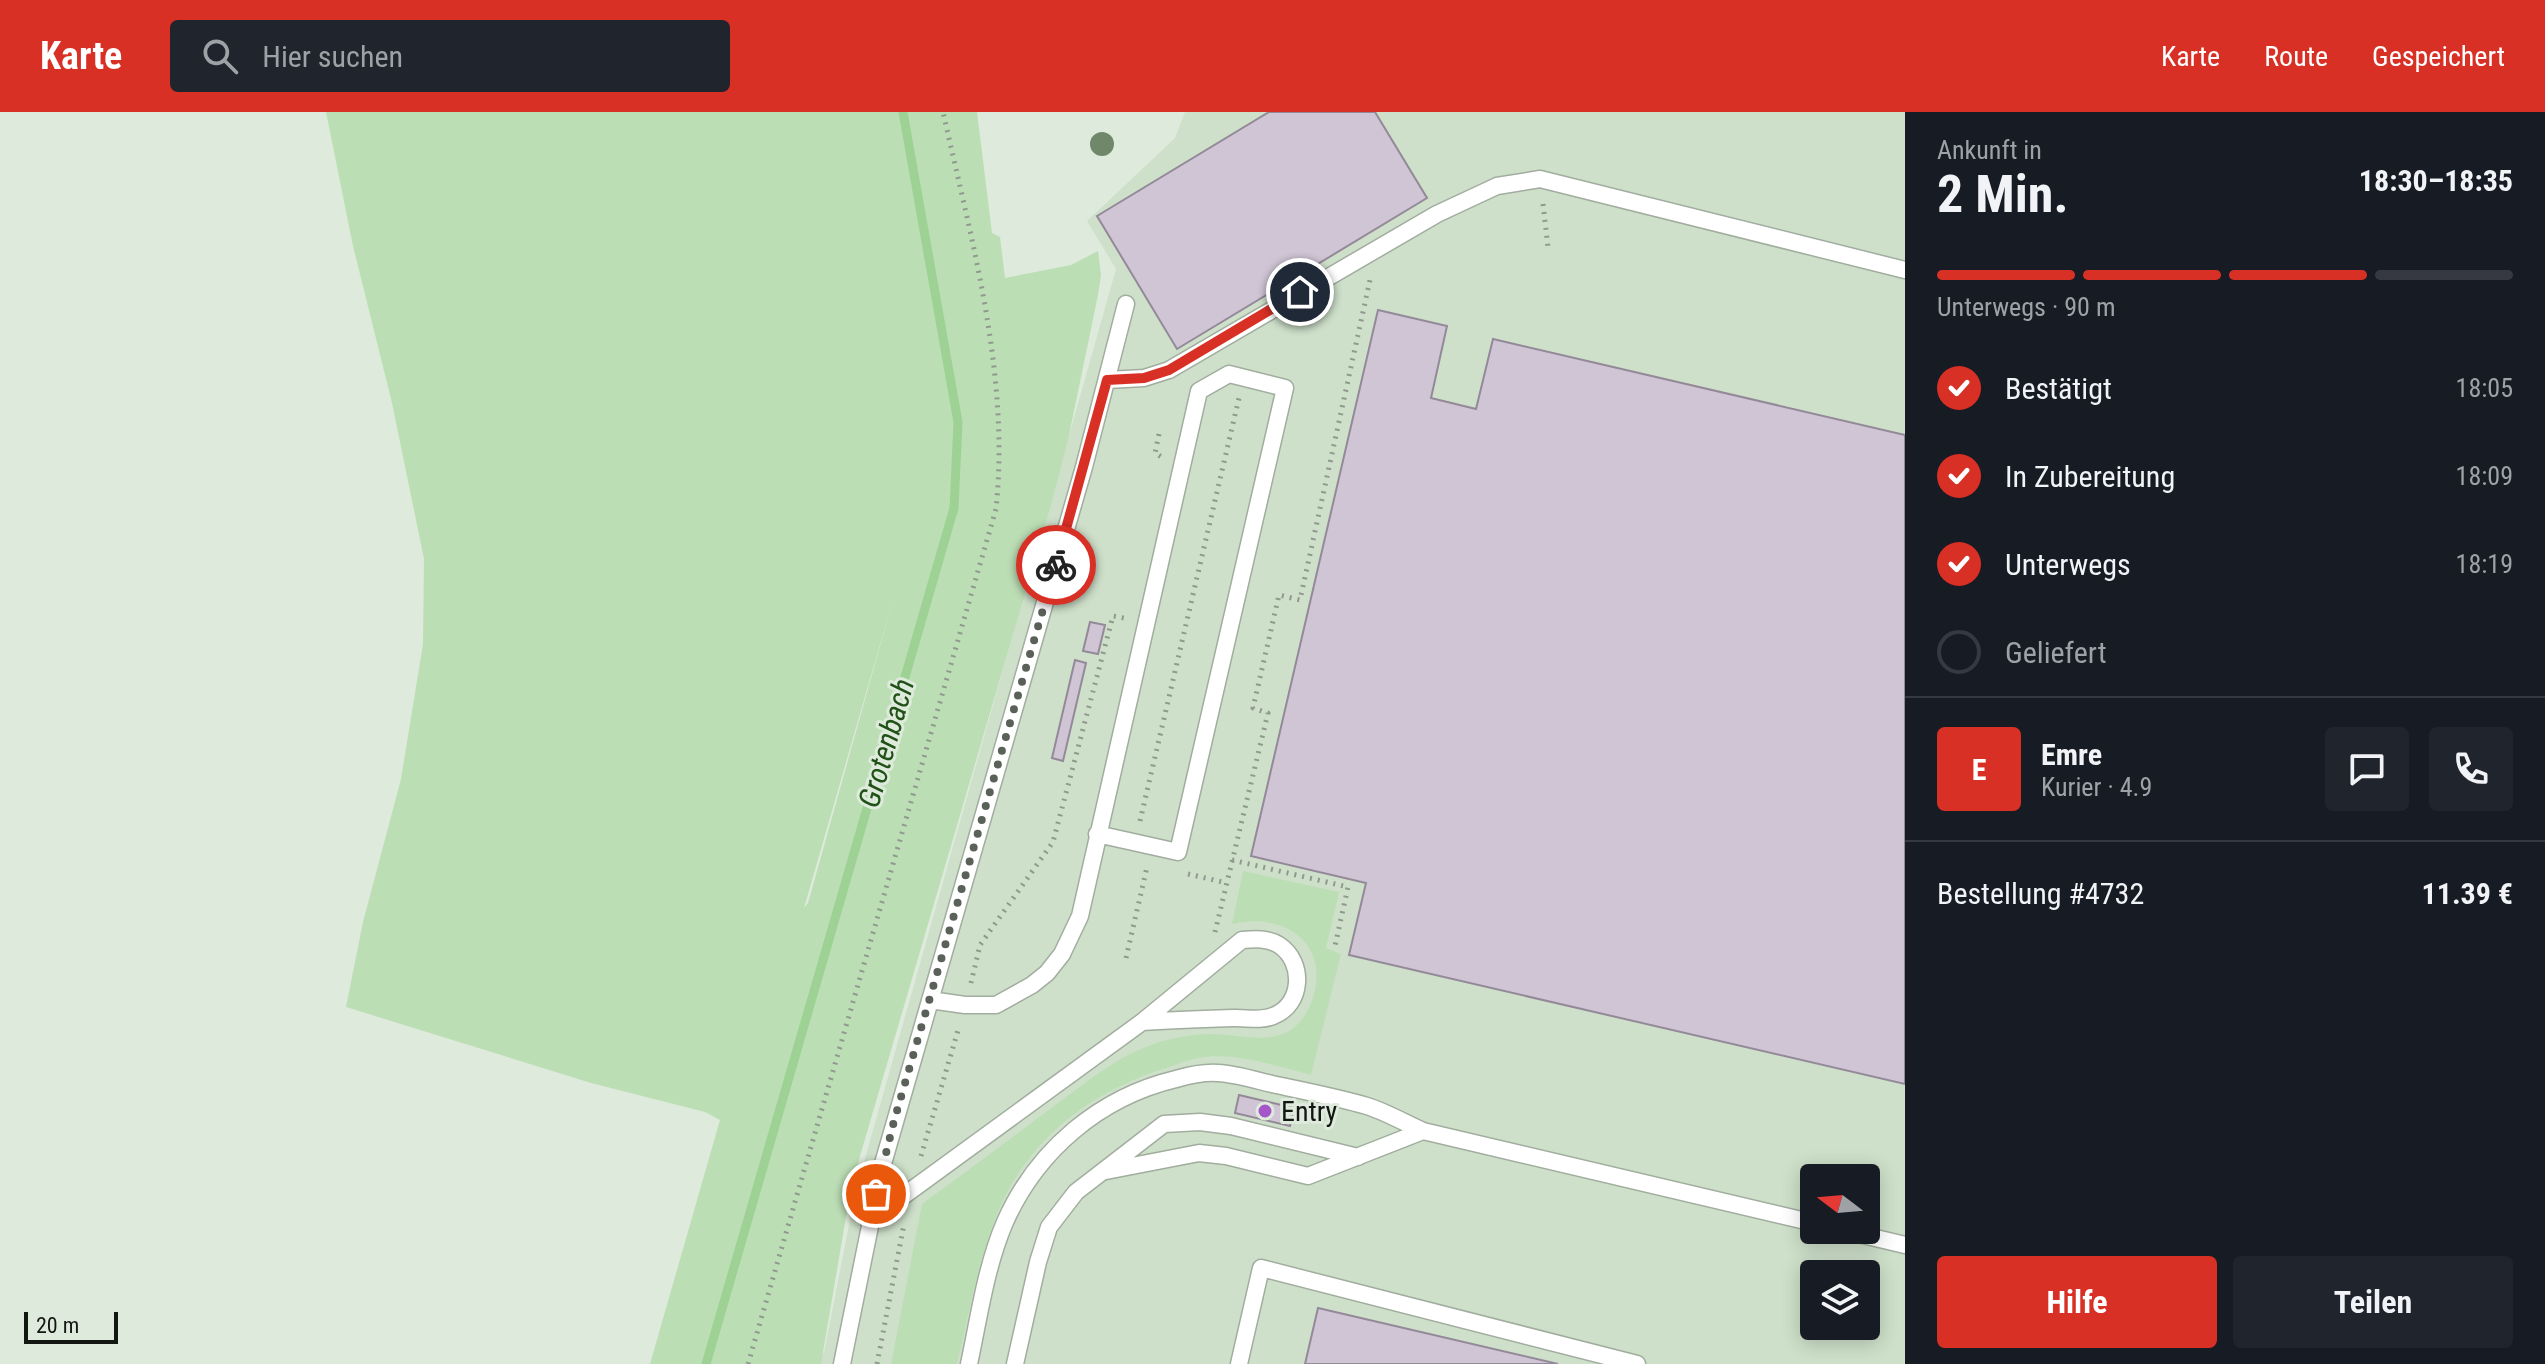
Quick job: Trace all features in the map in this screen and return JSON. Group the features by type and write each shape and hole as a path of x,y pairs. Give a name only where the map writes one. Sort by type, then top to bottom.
{"lane":[{"path":"1107,380 1144,378 1169,370 1437,214 1497,186 1540,179 1905,270"},
{"path":"842,1364 882,1167 1080,481 1126,304"},
{"path":"930,1000 996,1005 1032,985 1047,973 1062,954 1080,916 1097,834 1144,623 1199,391 1229,374 1285,388 1178,852 1097,834"},
{"path":"869,1221 1142,1022 1242,940 1261,939 1278,944 1291,956 1298,973 1296,990 1289,1005 1276,1016 1258,1020 1142,1022"},
{"path":"969,1364 991,1265 1005,1224 1024,1186 1050,1151 1081,1124 1118,1100 1160,1083 1199,1073 1220,1073 1370,1107 1423,1131 1800,1220"},
{"path":"1015,1364 1049,1227 1065,1205 1100,1172 1164,1124 1200,1122 1231,1126 1358,1157"},
{"path":"1100,1172 1199,1153 1226,1156 1308,1176 1423,1131"},
{"path":"1880,1239 1905,1245"},
{"path":"1239,1364 1261,1268 1637,1364"}],"path":[{"path":"748,1364 996,509 1001,462 992,346 943,112"},
{"path":"1540,179 1548,247"},
{"path":"1206,969 1268,713 1253,708 1279,595 1300,600 1370,279"},
{"path":"1126,958 1144,844 1244,378"},
{"path":"1157,446 1159,434"},
{"path":"965,1005 980,945 1053,842 1113,616 1144,623"},
{"path":"1232,860 1348,887 1335,946"}],"shaded area":[{"path":"1185,112 1905,112 1905,1364 781,1364 786,1343 824,1353 854,1199 1116,269 1087,221 1175,138"}],"green space":[{"path":"326,112 977,112 992,233 1000,237 1005,278 1071,265 1098,251 1101,275 1098,295 1068,440 860,1156 847,1211 821,1364 650,1364 720,1120 705,1112 591,1083 346,1007 363,922 401,779 423,644 424,559 392,403 353,246","holes":["894,596 808,903 804,908"]},
{"path":"1243,871 1339,892 1326,948 1341,954 1311,1075 1241,1058 1212,1056 1135,1079 1085,1107 1042,1144 1008,1190 984,1253 957,1364 891,1364 922,1204 1098,1074 1134,1052 1195,1035 1270,1037 1289,1031 1302,1019 1311,1003 1316,965 1300,937 1287,928 1252,921 1232,924"}],"building":[{"path":"1269,112 1375,112 1427,198 1177,349 1097,216"},
{"path":"1378,310 1447,326 1431,398 1476,409 1493,339 1905,435 1905,1084 1349,955 1366,883 1251,856"},
{"path":"1090,622 1105,625 1098,654 1083,651"},
{"path":"1075,660 1086,663 1063,761 1052,758"},
{"name":"Entry","path":"1239,1095 1294,1108 1290,1126 1235,1113"},
{"path":"1318,1308 1558,1364 1305,1364"}],"waterway":[{"name":"Grotenbach","path":"706,1364 954,508 958,422 903,112"}],"way so far":[{"path":"876,1194 894,1121 1056,565"}],"place":[{"name":"Entry","path":"1265,1111"}],"route":[{"path":"1056,565 1107,380 1144,378 1169,370 1300,292"}]}
